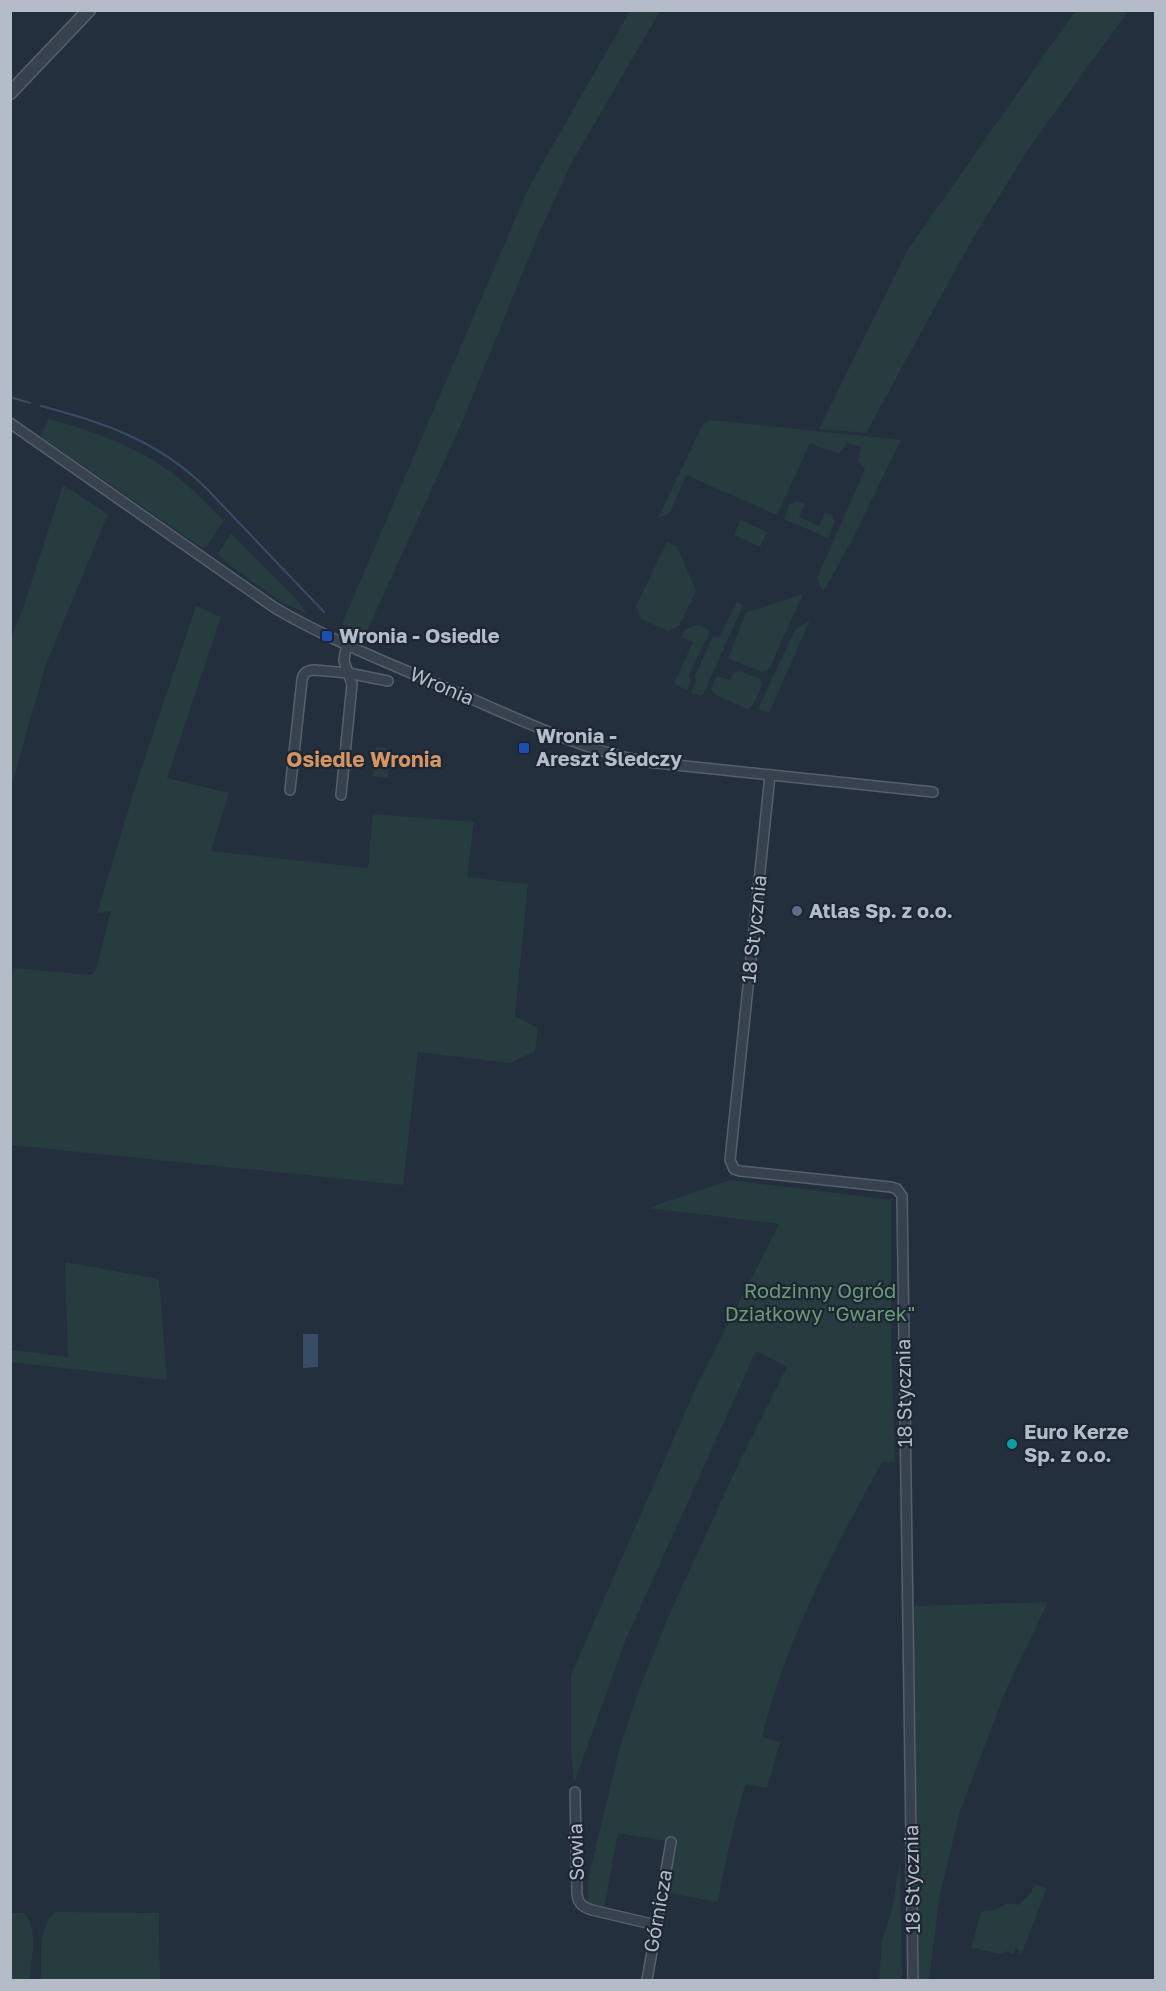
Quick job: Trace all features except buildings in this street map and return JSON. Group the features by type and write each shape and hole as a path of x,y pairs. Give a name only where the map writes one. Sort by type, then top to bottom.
{"street":[{"path":"10,93 88,10"},
{"name":"Wronia","path":"10,423 275,608 348,645 554,733 619,756 647,762 933,792"},
{"path":"341,795 352,684 344,656 348,645"},
{"path":"290,790 303,675 310,670 348,673 388,681"},
{"name":"18 Stycznia","path":"770,775 730,1160 734,1169 740,1171 891,1187 897,1189 902,1197 913,1980"},
{"name":"Sowia","path":"575,1792 577,1893 580,1903 585,1908 656,1925"},
{"name":"Górnicza","path":"647,1980 670,1842"}],"green space":[{"path":"1076,10 1128,11 1027,151 969,245 866,433 819,429 907,251"},
{"path":"630,11 660,11 572,162 538,235 460,427 366,633 342,624 529,187"},
{"path":"49,419 98,434 129,447 179,478 223,521 208,545 201,547 40,436"},
{"path":"711,420 901,440 851,542 823,592 817,578 865,469 858,461 861,447 847,443 839,454 810,443 777,515 686,475 670,513 658,518 703,424"},
{"path":"63,485 108,514 46,664 11,787 11,639"},
{"path":"797,501 805,504 799,517 819,526 825,513 832,515 835,521 828,538 784,519 790,504"},
{"path":"741,520 767,532 760,547 734,535"},
{"path":"231,533 299,602 306,613 282,603 223,560 218,554"},
{"path":"667,542 677,547 696,591 679,626 668,631 641,619 636,606"},
{"path":"803,594 769,669 762,672 728,658 746,613"},
{"path":"737,602 743,605 702,697 691,692 696,682 695,676 713,636 719,638"},
{"path":"196,606 221,617 167,778 229,793 211,851 368,868 373,814 474,822 467,877 528,884 515,1016 538,1028 535,1051 510,1063 418,1052 403,1185 11,1145 10,987 14,968 91,975 96,969 111,911 97,913 135,788"},
{"path":"810,620 769,713 758,709 795,630"},
{"path":"699,625 709,630 709,634 689,674 691,681 687,690 674,684 693,642 682,637 690,627"},
{"path":"740,671 760,679 762,685 753,705 747,709 714,694 711,689 717,676 730,680 734,673"},
{"path":"376,747 391,749 388,778 373,776"},
{"name":"Rodzinny Ogród Działkowy \"Gwarek\"","path":"730,1180 891,1200 891,1340 895,1462 882,1462 829,1562 798,1630 784,1665 762,1737 780,1742 767,1788 746,1784 729,1845 718,1902 664,1892 673,1842 618,1833 604,1908 588,1903 588,1880 621,1743 638,1692 670,1613 736,1469 787,1367 756,1351 626,1639 574,1783 571,1751 571,1675 697,1385 779,1224 648,1208"},
{"path":"65,1262 159,1279 167,1380 11,1362 11,1350 68,1357"},
{"path":"1048,1602 1005,1692 960,1811 939,1899 929,1980 919,1980 913,1606"},
{"path":"900,1860 902,1980 879,1980 882,1941 892,1910"},
{"path":"1034,1885 1047,1887 1021,1955 1016,1947 1013,1954 1006,1951 1002,1954 971,1948 981,1913 985,1910 995,1910 1006,1904 1019,1905 1031,1893"},
{"path":"55,1912 159,1913 160,1980 41,1980 43,1935 45,1926"},
{"path":"11,1913 24,1913 31,1927 33,1945 30,1980 11,1980"}],"water":[{"path":"303,1334 318,1334 318,1367 303,1368"}],"waterway":[{"path":"10,397 30,403"},
{"path":"41,406 129,435 168,457 205,487 324,612"}],"place":[{"name":"Wronia - Osiedle","path":"327,636"},
{"name":"Wronia - Areszt Śledczy","path":"524,748"},
{"name":"Atlas Sp. z o.o.","path":"797,911"},
{"name":"Euro Kerze Sp. z o.o.","path":"1012,1444"}],"district":[{"name":"Osiedle Wronia","path":"364,760"}]}
